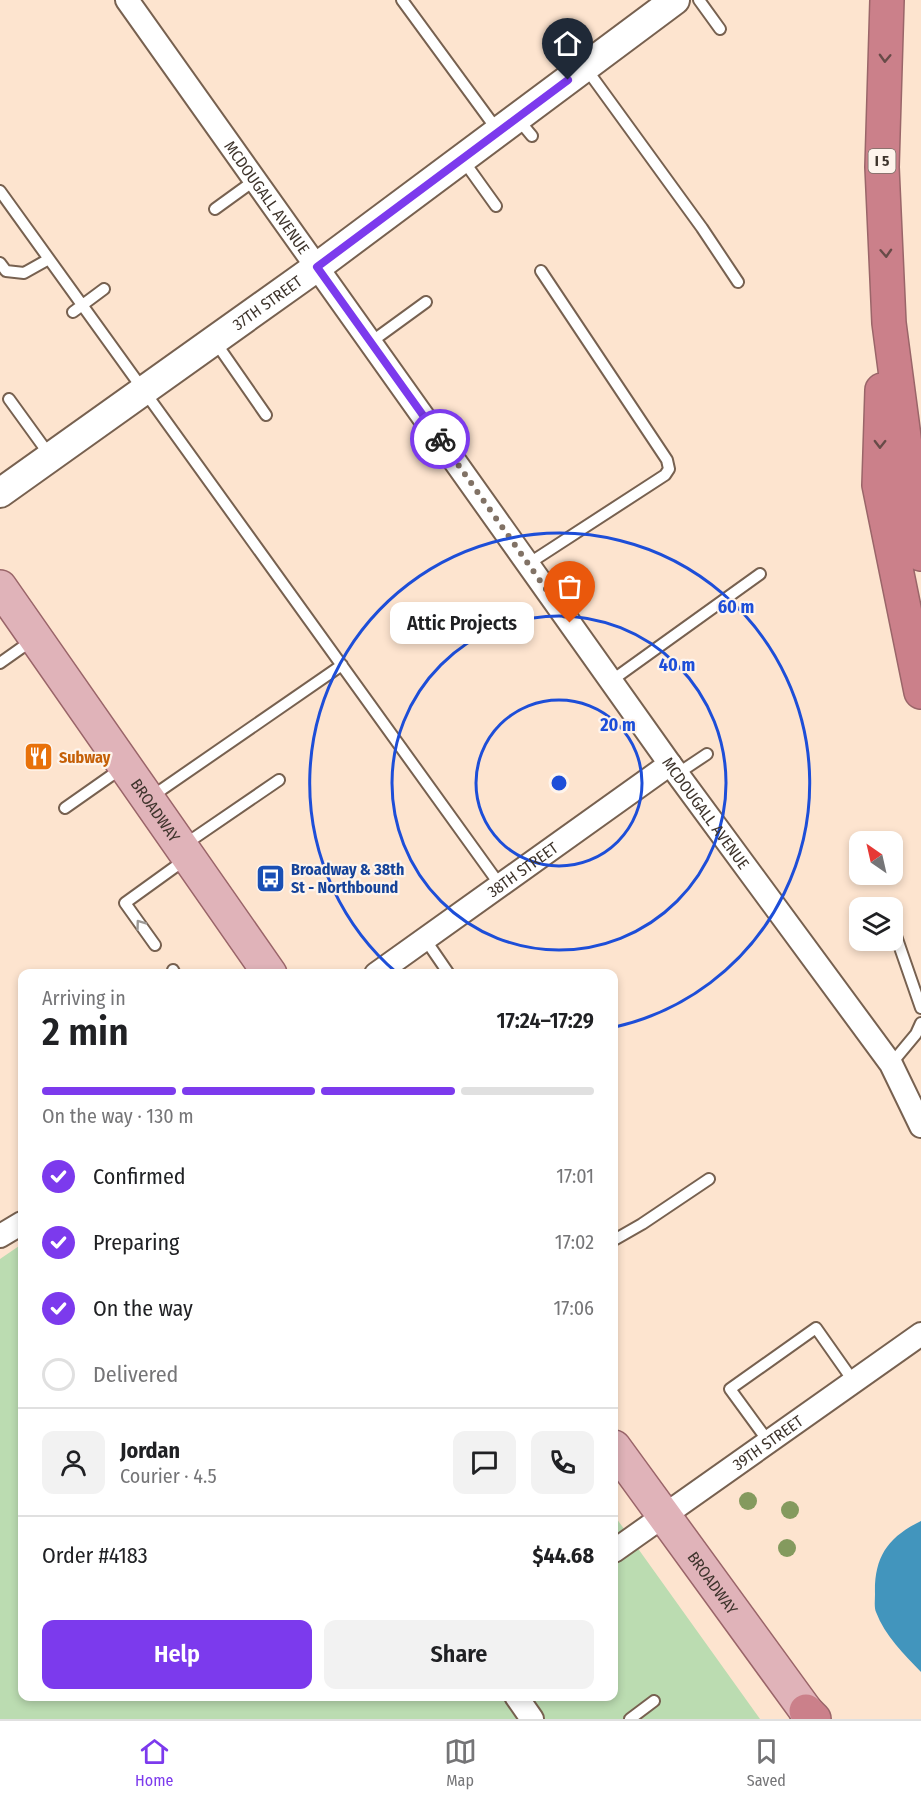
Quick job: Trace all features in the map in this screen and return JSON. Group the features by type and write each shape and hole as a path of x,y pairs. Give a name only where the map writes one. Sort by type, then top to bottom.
{"highway":[{"name":"I 5","path":"887,0 882,167 889,323 921,554"},
{"path":"889,323 881,402 879,485 921,692"}],"main road":[{"name":"BROADWAY","path":"0,587 267,969"},
{"name":"BROADWAY","path":"618,1453 811,1716"}],"street":[{"name":"MCDOUGALL AVENUE","path":"127,0 673,769 891,1064"},
{"name":"37TH STREET","path":"0,493 317,267 462,159 516,128 585,67 663,6"},
{"name":"38TH STREET","path":"383,969 500,885 673,769"},
{"path":"891,1064 921,1126"},
{"path":"0,1236 18,1225"},
{"name":"39TH STREET","path":"618,1548 921,1334"},
{"path":"519,1701 532,1719"}],"lane":[{"path":"402,0 516,128"},
{"path":"699,0 720,29"},
{"path":"585,67 702,228 738,282"},
{"path":"462,159 496,206"},
{"path":"215,208 255,180"},
{"path":"0,191 49,259 77,308 143,391 500,885"},
{"path":"0,263 6,271 24,273 49,259"},
{"path":"528,564 665,475 669,469 667,460 541,271"},
{"path":"77,308 104,289"},
{"path":"371,342 426,302"},
{"path":"214,340 266,415"},
{"path":"9,399 51,457"},
{"path":"611,681 760,574"},
{"path":"0,663 36,638"},
{"path":"148,799 342,665"},
{"path":"673,769 707,754"},
{"path":"65,808 125,766"},
{"path":"155,945 125,903 185,852 279,780"},
{"path":"424,939 445,969"},
{"path":"901,951 921,1008"},
{"path":"891,1064 916,1034 921,1023"},
{"path":"618,1238 710,1179"},
{"path":"768,1441 730,1389 816,1328 854,1382"},
{"path":"630,1719 654,1701"}],"green space":[{"path":"18,1247 18,1701 618,1701 618,1521 760,1719 0,1719 0,1259"}],"water":[{"path":"921,1521 921,1672 884,1629 876,1612 875,1581 880,1559 885,1550 900,1534"}],"way so far":[{"path":"440,439 570,623"}],"place":[{"name":"Attic Projects","path":"570,623"},
{"name":"Subway","path":"38,757"},
{"name":"Broadway & 38th St - Northbound","path":"270,878"}],"route":[{"path":"440,439 317,267 568,80"}]}
